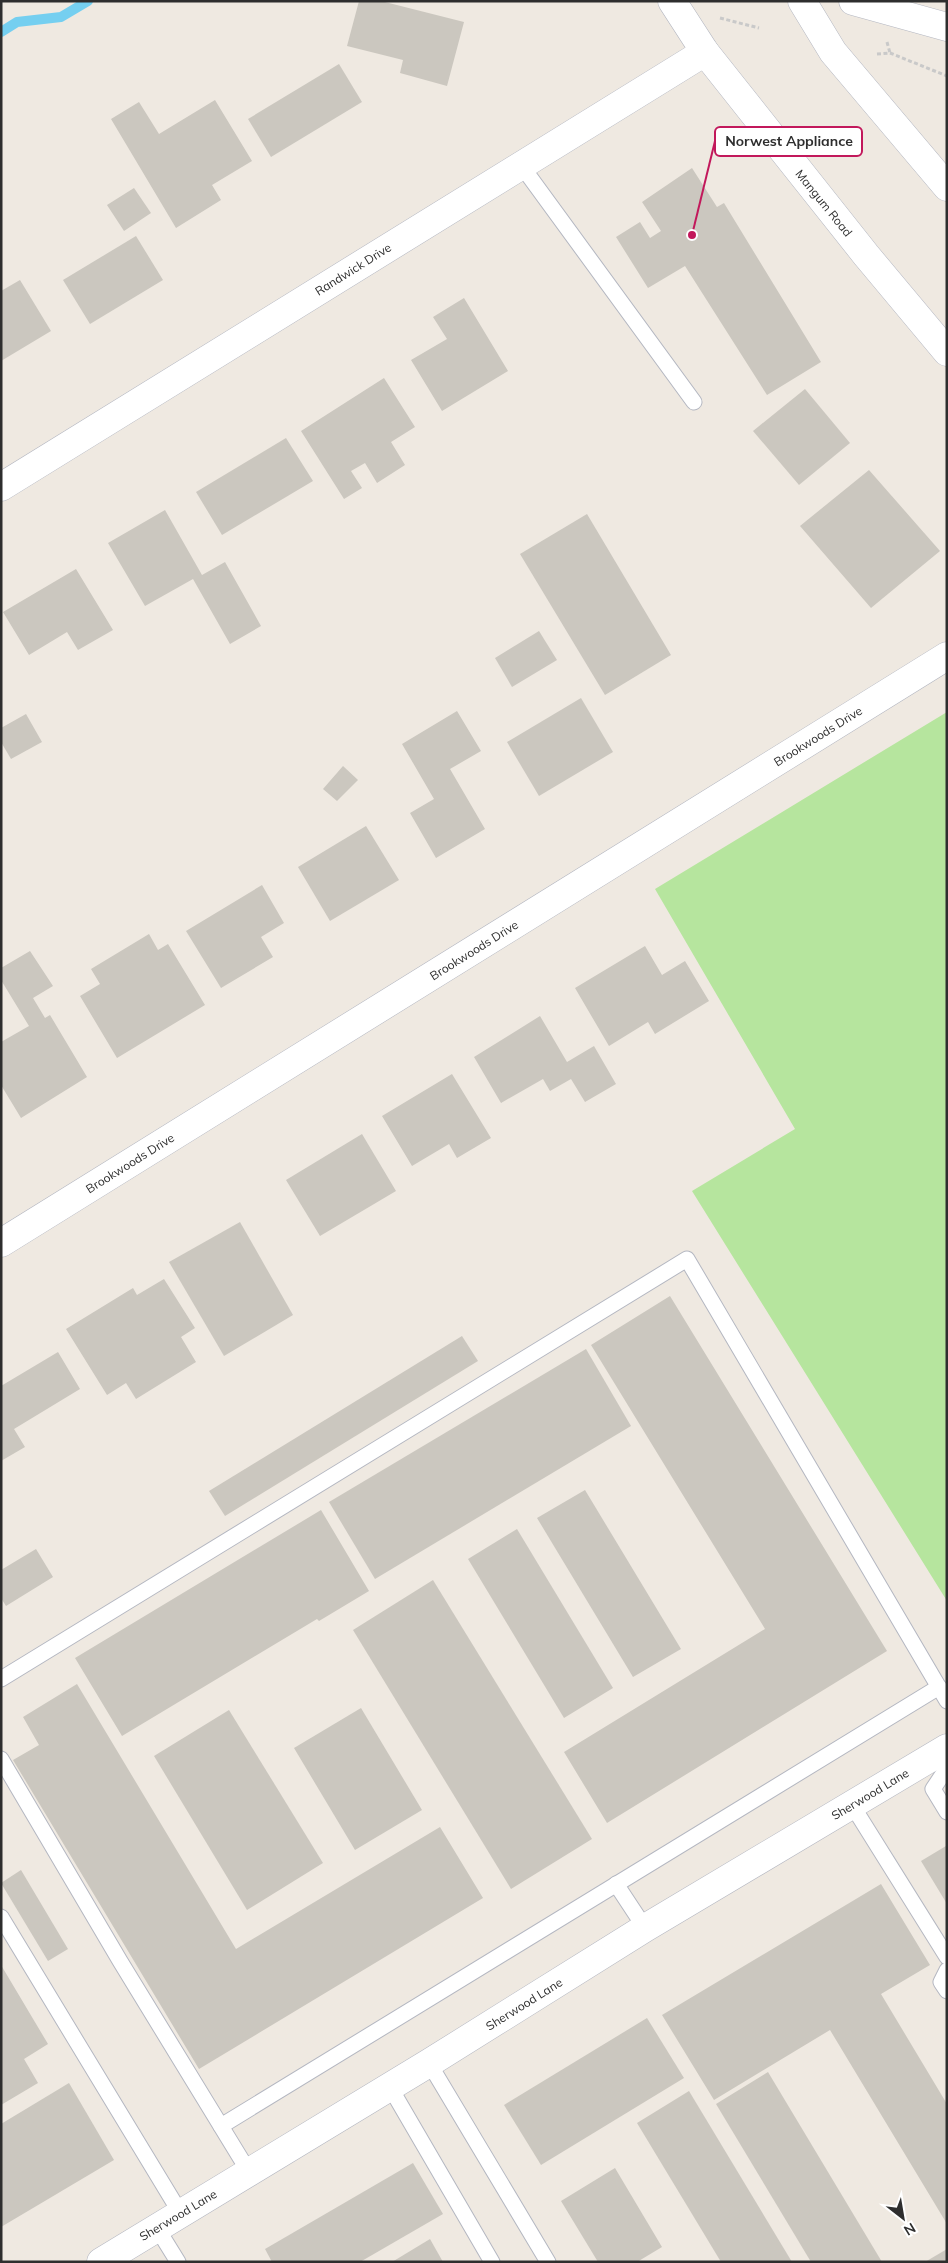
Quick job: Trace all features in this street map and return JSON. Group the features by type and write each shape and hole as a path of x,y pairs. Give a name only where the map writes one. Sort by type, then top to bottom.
{"street":[{"name":"Mangum Road","path":"672,1 705,52 866,255 947,352"},
{"path":"802,1 834,52 945,174"},
{"path":"853,1 939,24"},
{"path":"912,1 939,24"},
{"name":"Randwick Drive","path":"1,487 705,52"},
{"name":"Brookwoods Drive","path":"1,1243 947,656"},
{"name":"Sherwood Lane","path":"101,2262 390,2087 645,1928 947,1748"}],"lane":[{"path":"521,165 694,402"},
{"path":"1,1679 687,1259 947,1700"},
{"path":"221,2126 939,1687"},
{"path":"1,1758 120,1961 249,2172"},
{"path":"947,1768 933,1789 947,1812"},
{"path":"852,1805 947,1957"},
{"path":"616,1884 645,1928"},
{"path":"1,1917 181,2214"},
{"path":"947,1970 941,1982 947,1991"},
{"path":"429,2063 548,2262"},
{"path":"390,2087 492,2262"},
{"path":"157,2228 178,2262"}],"path":[{"path":"714,16 759,28"},
{"path":"887,42 890,53"},
{"path":"871,53 890,53 947,76"}],"green space":[{"path":"947,712 947,1601 692,1191 795,1129 655,889"}],"building":[{"path":"359,1 381,1 464,22 447,86 400,73 403,60 347,46"},
{"path":"339,64 362,102 271,157 248,119"},
{"path":"215,100 252,161 212,185 221,200 176,228 111,119 139,102 159,134"},
{"path":"692,168 717,207 724,203 821,362 767,395 685,266 648,288 616,237 640,222 650,238 661,231 642,202"},
{"path":"134,188 151,213 124,231 107,205"},
{"path":"136,236 163,280 90,324 63,280"},
{"path":"20,280 51,331 1,361 1,291"},
{"path":"464,298 508,371 442,411 411,360 447,339 433,317"},
{"path":"384,378 415,427 391,442 405,465 377,483 365,463 351,471 362,488 344,499 301,431"},
{"path":"805,389 850,443 799,485 753,431"},
{"path":"286,438 313,481 222,535 196,492"},
{"path":"869,470 940,551 871,608 800,526"},
{"path":"165,510 202,575 225,562 261,626 230,644 193,579 145,606 108,543"},
{"path":"587,514 671,655 605,695 520,554"},
{"path":"76,569 113,630 78,650 67,632 29,655 3,612"},
{"path":"539,631 557,660 512,687 495,658"},
{"path":"581,698 613,752 539,796 507,742"},
{"path":"457,711 481,751 450,769 485,829 436,858 410,813 434,799 402,744"},
{"path":"26,714 42,742 11,759 1,742 1,728"},
{"path":"343,766 358,780 337,801 323,789"},
{"path":"366,826 399,880 330,921 298,867"},
{"path":"262,885 284,923 261,937 273,957 221,988 186,931"},
{"path":"149,934 158,950 168,944 205,1005 117,1058 80,996 100,984 91,969"},
{"path":"645,946 662,975 685,961 709,1001 655,1034 648,1022 609,1046 575,988"},
{"path":"30,951 53,986 33,998 45,1018 50,1015 87,1077 21,1118 1,1085 1,1042 29,1026 1,980 1,968"},
{"path":"540,1016 567,1062 594,1046 616,1084 585,1102 571,1079 550,1091 543,1079 501,1103 474,1057"},
{"path":"452,1074 491,1138 457,1158 449,1144 412,1166 382,1116"},
{"path":"362,1134 396,1191 320,1236 286,1180"},
{"path":"240,1222 293,1315 224,1356 169,1262"},
{"path":"164,1279 195,1328 181,1337 196,1362 136,1399 126,1383 107,1395 66,1329 133,1288 137,1295"},
{"path":"670,1296 887,1651 607,1823 564,1752 765,1629 591,1345"},
{"path":"462,1336 478,1361 225,1516 209,1491"},
{"path":"586,1349 631,1426 375,1579 329,1502"},
{"path":"58,1352 80,1389 14,1429 25,1447 1,1461 1,1386"},
{"path":"585,1490 681,1649 633,1677 537,1518"},
{"path":"321,1510 369,1591 319,1621 317,1619 122,1736 75,1658"},
{"path":"517,1529 613,1688 564,1718 468,1559"},
{"path":"36,1549 53,1577 6,1606 1,1598 1,1570"},
{"path":"433,1580 592,1839 511,1889 353,1630"},
{"path":"77,1684 236,1949 440,1827 483,1898 199,2069 13,1760 39,1745 23,1717"},
{"path":"361,1708 422,1810 355,1850 294,1748"},
{"path":"229,1710 323,1863 247,1910 154,1756"},
{"path":"946,1846 947,1848 947,1904 921,1861"},
{"path":"21,1870 68,1949 48,1961 1,1883"},
{"path":"881,1884 930,1965 881,1994 947,2104 947,2224 830,2030 714,2100 662,2015"},
{"path":"1,1965 48,2044 24,2059 38,2083 1,2105"},
{"path":"647,2018 684,2078 541,2165 504,2105"},
{"path":"768,2072 882,2262 811,2262 716,2104"},
{"path":"69,2083 114,2160 1,2227 1,2124"},
{"path":"689,2091 792,2262 721,2262 637,2123"},
{"path":"413,2163 443,2214 360,2262 272,2262 265,2249"},
{"path":"615,2168 662,2247 637,2262 598,2262 561,2201"},
{"path":"430,2239 443,2262 392,2262"},
{"path":"947,2249 947,2262 925,2262"}],"waterway":[{"path":"1,32 17,22 61,17 88,1"}],"place":[{"name":"Norwest Appliance","path":"692,235"}]}
